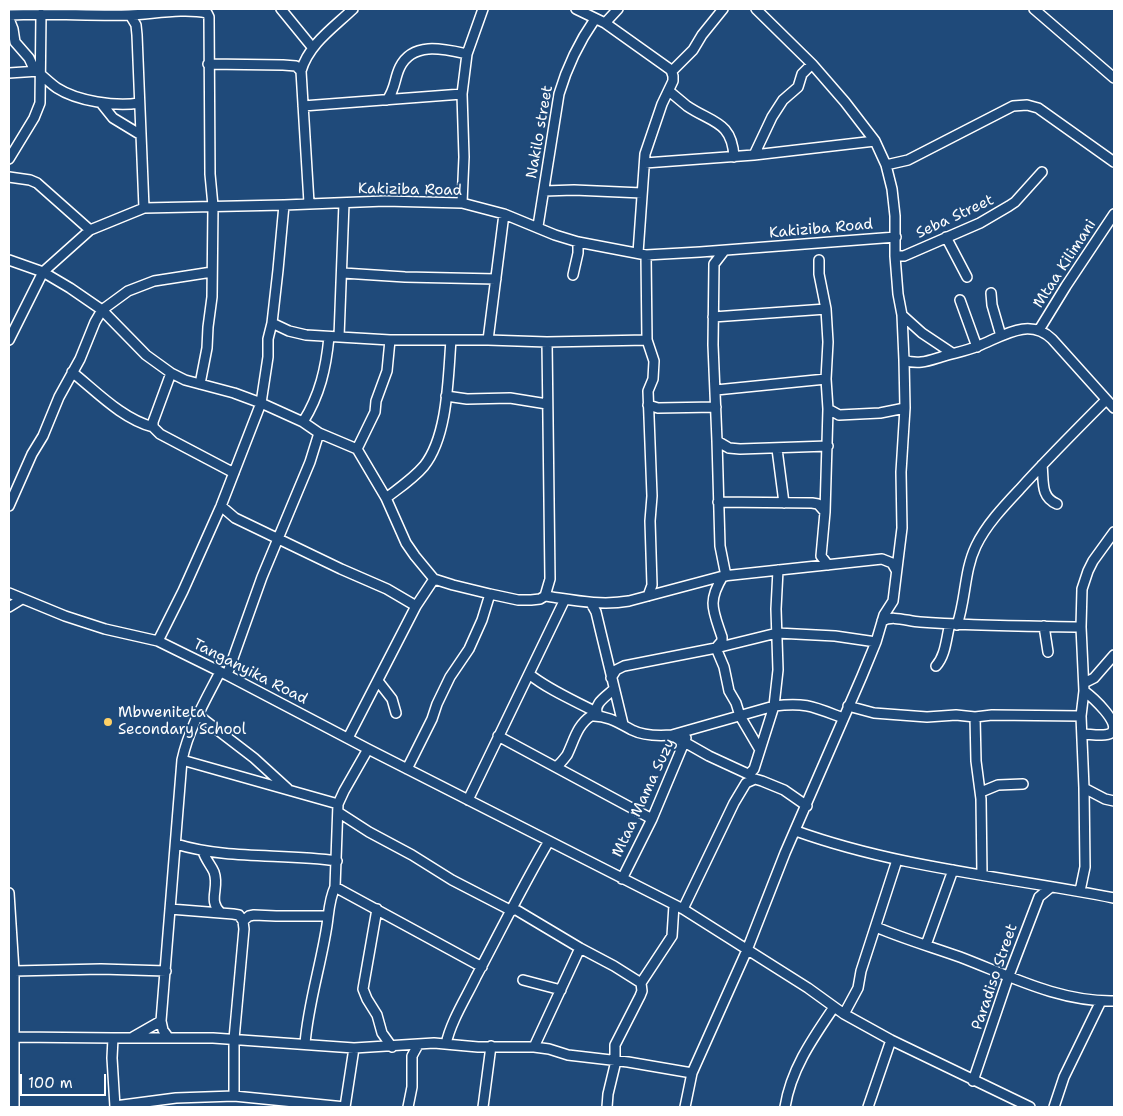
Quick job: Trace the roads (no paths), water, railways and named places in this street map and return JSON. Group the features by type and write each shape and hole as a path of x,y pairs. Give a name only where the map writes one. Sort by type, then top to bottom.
{"street":[{"path":"281,9 312,48"},
{"path":"309,203 301,71 305,58 312,48 353,9"},
{"path":"462,203 464,148 462,94 467,54 483,9"},
{"path":"576,9 604,22 672,71 673,81 662,104 645,154 642,193 642,254 648,340 654,361 653,379 648,391 652,496 650,521 652,584 648,596"},
{"path":"604,22 618,9"},
{"path":"672,71 693,50 722,9"},
{"path":"685,1107 692,1073 747,950 785,853 807,806 876,642 884,615 894,595 902,528 901,472 905,408 904,360 902,315 895,256 895,216 892,189 886,165 875,141 812,64 756,9"},
{"path":"1034,9 1114,78"},
{"path":"9,15 113,12 130,15 209,11 208,64 212,206 212,297 207,348 200,384"},
{"path":"9,160 38,110 40,96 38,72 41,14"},
{"path":"130,15 136,25 137,35 144,208"},
{"path":"9,19 15,42 38,72 50,83 65,92 100,103 119,105 139,103"},
{"name":"Nakilo street","path":"538,226 559,94 572,58 595,19"},
{"path":"387,100 394,91 400,68 406,59 415,52 428,48 467,54"},
{"path":"208,64 283,65 296,66 301,71"},
{"path":"754,155 772,117 783,100 798,87 802,74 812,64"},
{"path":"9,72 38,72"},
{"path":"669,91 687,106 720,124 732,140 734,157"},
{"path":"303,106 462,94"},
{"path":"100,103 113,118 141,134"},
{"path":"886,165 908,160 1013,106 1027,105 1038,108 1114,162"},
{"path":"645,163 734,157 875,141"},
{"name":"Seba Street","path":"895,256 904,256 980,223 1015,202 1042,172"},
{"path":"9,177 37,183 90,230"},
{"path":"544,191 574,190 642,193"},
{"name":"Kakiziba Road","path":"9,340 42,272 90,230 144,208 385,201 462,203 504,214 538,226 555,235 578,242 642,254 724,251 896,237"},
{"path":"339,337 343,273 344,203"},
{"path":"158,641 221,506 261,403 268,357 268,339 272,323 284,205"},
{"path":"488,340 504,214"},
{"name":"Mtaa Kilimani","path":"1039,330 1114,214"},
{"path":"946,237 967,277"},
{"path":"573,275 578,253 578,242"},
{"path":"716,648 722,641 722,637 713,610 714,594 725,576 720,546 718,502 718,441 713,345 714,264 724,251"},
{"path":"700,252 714,264"},
{"path":"9,260 42,272 102,310 146,355 171,373 261,403 303,422 319,433 356,449 386,498 406,543 434,579 518,600 540,599 545,596 591,603 614,604 725,576 882,560 892,563 896,570"},
{"path":"816,567 821,556 828,446 826,379 828,342 826,309 818,260"},
{"path":"9,506 32,454 43,436 59,397 80,359 102,310 128,291 154,281 212,272"},
{"path":"343,273 406,277 496,279"},
{"path":"991,293 992,305 1001,336"},
{"path":"960,300 978,347"},
{"path":"713,317 826,309"},
{"path":"902,315 922,333 952,353"},
{"path":"272,323 289,331 306,335 390,340 547,342 648,340"},
{"path":"904,360 919,364 978,347 1017,330 1039,330 1045,332 1052,339 1114,408"},
{"path":"303,422 321,386 326,365 329,337"},
{"path":"356,449 374,412 387,371 390,340"},
{"path":"386,498 411,479 424,465 433,451 442,426 451,340"},
{"path":"545,596 550,579 547,342"},
{"path":"72,372 121,411 234,473"},
{"path":"153,427 153,422 171,373"},
{"path":"716,390 826,379"},
{"path":"446,396 467,400 510,398 547,404"},
{"path":"936,666 943,658 944,643 960,614 965,582 975,548 981,536 1002,509 1042,465 1106,400"},
{"path":"648,406 658,408 716,407"},
{"path":"828,409 839,415 880,413 905,408"},
{"path":"168,1037 163,1030 161,1021 182,760 191,729 224,673 316,447 319,433"},
{"path":"718,441 729,448 778,449 828,446"},
{"path":"778,449 784,503"},
{"path":"1042,465 1045,495 1049,500 1057,504"},
{"path":"718,502 818,504 825,512"},
{"path":"221,506 235,518 386,589 416,606"},
{"path":"1080,891 1084,867 1083,734 1081,716 1084,687 1081,627 1082,589 1093,562 1114,532"},
{"path":"821,556 828,565"},
{"path":"672,735 684,743 748,774 754,769 774,706 778,670 776,633 778,570"},
{"path":"652,576 661,589 666,591"},
{"path":"348,738 416,606 434,579"},
{"name":"Tanganyika Road","path":"9,593 22,600 105,629 158,641 224,673 368,749 683,909 808,988 844,1014 891,1040 1030,1107"},
{"path":"407,769 450,677 469,649 482,620 490,594"},
{"path":"468,800 565,599"},
{"path":"9,607 22,600"},
{"path":"591,603 596,612 623,724"},
{"path":"888,608 894,618"},
{"path":"882,622 894,618 953,624 1081,627"},
{"path":"1044,626 1048,652"},
{"path":"612,678 616,670 624,666 716,648 776,633 835,636 876,642"},
{"path":"716,648 724,667 729,691 736,703 740,716 760,750"},
{"path":"1084,687 1114,655"},
{"path":"607,658 615,664 624,666"},
{"path":"529,674 547,688 569,697 597,714 642,734 672,735 774,706 799,704 808,705 843,718"},
{"path":"378,681 392,699 396,713"},
{"path":"1083,734 1109,734 1114,728 1108,713 1084,687"},
{"path":"597,714 596,708 604,697 614,689"},
{"path":"848,706 874,713 927,717 956,715 974,717 992,714 1081,716"},
{"path":"556,767 567,755 571,743 586,719 597,714"},
{"path":"198,715 254,758 290,791"},
{"path":"974,717 976,761 981,792 982,874"},
{"name":"Mtaa Mama Suzy","path":"622,879 652,818 691,729"},
{"path":"498,736 652,818"},
{"path":"305,1044 306,1025 328,916 329,902 335,888 338,808 344,790 368,749"},
{"path":"182,760 290,791 338,808 369,832 412,855 452,880 512,910 641,983"},
{"path":"683,909 734,803 746,783 755,779 762,781 784,790 807,806"},
{"path":"981,792 998,785 1023,784"},
{"path":"1084,788 1114,801"},
{"path":"796,831 821,840 897,860 1114,898"},
{"path":"446,1044 448,1035 528,876 549,841"},
{"path":"176,844 203,851 311,857 337,861"},
{"path":"203,851 205,858 215,873 216,888 213,897 215,908 221,913"},
{"path":"844,1014 858,988 864,963 897,860"},
{"path":"926,945 953,870"},
{"path":"1033,884 1039,897"},
{"name":"Paradiso Street","path":"973,1081 1008,978 1039,897 1051,887"},
{"path":"335,888 482,967"},
{"path":"9,892 14,972 14,1107"},
{"path":"607,1107 615,1061 615,1045 640,996 642,991 641,983 672,936 674,905"},
{"path":"170,909 239,915 243,921 244,929 234,1039 234,1096"},
{"path":"377,909 363,989 366,999 377,1014 382,1033 392,1047"},
{"path":"243,921 249,916 254,915 328,916"},
{"path":"876,927 1008,978 1049,991 1101,1001 1114,1001"},
{"path":"534,1047 580,948"},
{"path":"14,972 101,968 166,971"},
{"path":"523,980 560,990"},
{"path":"1054,1107 1064,1077 1101,1001"},
{"path":"785,1107 792,1080 801,1059 810,1042 834,1008"},
{"path":"130,1038 161,1021"},
{"path":"15,1037 234,1039 354,1048 446,1044 478,1047 534,1047 568,1055 692,1073"},
{"path":"113,1038 112,1058 115,1106 176,1103 234,1096 345,1107 354,1048"},
{"path":"868,1107 891,1040"},
{"path":"408,1107 412,1087 412,1056 418,1045"},
{"path":"483,1107 491,1046"}],"place":[{"name":"Mbweniteta Secondary School","path":"108,722"}]}
